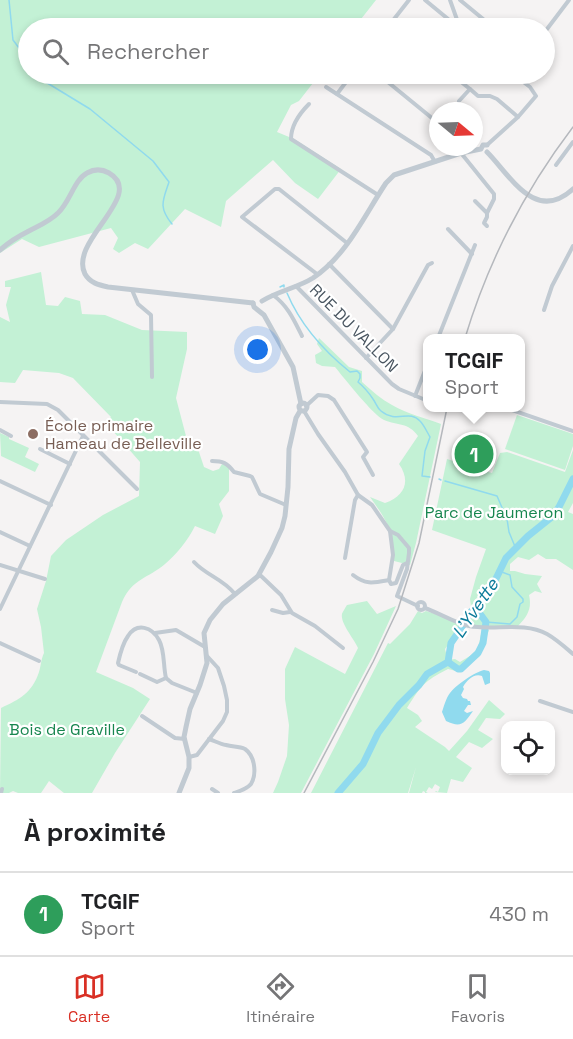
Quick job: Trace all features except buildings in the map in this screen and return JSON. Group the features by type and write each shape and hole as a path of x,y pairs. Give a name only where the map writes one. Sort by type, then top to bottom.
{"street":[{"path":"395,18 409,0"},
{"path":"425,0 448,18"},
{"path":"450,0 456,18"},
{"path":"460,0 480,18"},
{"path":"555,19 570,0"},
{"path":"337,94 344,84"},
{"path":"390,84 429,116"},
{"path":"464,84 478,96 490,96 497,99 518,117"},
{"path":"526,84 536,96 518,117 485,148 515,185 532,197 556,200 573,189"},
{"path":"326,87 431,155 435,162"},
{"path":"459,101 470,89"},
{"path":"309,104 301,113 291,133 291,139 378,195"},
{"path":"556,165 573,142"},
{"path":"0,250 14,239 49,221 60,212 68,202 80,178 93,171 103,170 116,179 119,192 116,203 88,244 83,257 83,269 90,280 98,285 254,305 260,308 273,295 296,286 329,264 347,243 389,178 452,156"},
{"path":"463,156 494,194 484,223 487,226"},
{"path":"317,274 242,217 275,189 279,189 347,243"},
{"path":"475,201 487,213"},
{"path":"448,229 472,254"},
{"path":"440,334 476,245"},
{"path":"544,310 552,286 573,246"},
{"path":"366,358 393,329 428,265 432,263"},
{"path":"329,264 393,329"},
{"name":"RUE DU VALLON","path":"296,286 392,384 423,399"},
{"path":"132,289 138,304 151,315 152,377"},
{"path":"273,295 288,309 302,336"},
{"path":"263,303 264,315"},
{"path":"254,305 264,315 293,367 303,408 318,434 358,495 372,505 390,531 393,555 389,580"},
{"path":"415,396 423,376"},
{"path":"179,793 189,768 185,732 190,709 206,669 204,633 223,604 259,574 272,552 282,528 286,505 289,449 296,418 303,408 318,395 334,399 367,452 363,455 364,459 373,475"},
{"path":"0,402 54,406 137,489"},
{"path":"518,412 573,431"},
{"path":"0,430 11,436"},
{"path":"0,609 83,436"},
{"path":"40,449 70,464"},
{"path":"212,461 223,461 234,472 252,477 260,494 286,505"},
{"path":"0,481 51,505"},
{"path":"345,558 355,500 358,495"},
{"path":"390,531 407,544 410,553 397,596 417,606 420,610 425,608 461,624 534,629 549,635 573,654"},
{"path":"0,532 30,546"},
{"path":"194,562 201,569 226,584 235,594"},
{"path":"389,580 391,584 396,583 403,565 408,563"},
{"path":"0,565 45,579"},
{"path":"259,574 281,595 290,612 315,626 343,648"},
{"path":"353,575 369,583 389,580"},
{"path":"272,610 290,612"},
{"path":"166,678 157,682 119,665 129,634 140,627 149,629 158,638 162,647 166,678 172,683 197,693"},
{"path":"154,634 176,630 206,648"},
{"path":"0,643 39,661"},
{"path":"189,757 197,754 223,721 227,712 227,700 218,668 207,656"},
{"path":"540,701 573,712"},
{"path":"142,716 175,738 185,739"},
{"path":"209,739 223,745 238,747 250,754 254,776 246,788 234,793"},
{"path":"212,789 218,793"}],"green space":[{"path":"0,0 376,0 362,18 18,18 18,84 312,84 299,101 291,105 277,132 294,139 341,169 318,199 295,183 273,160 226,201 221,227 185,209 148,249 135,243 119,253 113,249 118,238 111,228 39,247 22,239 0,253"},
{"name":"Bois de Graville","path":"41,272 46,305 58,306 65,297 80,301 82,314 105,315 142,330 187,332 187,349 176,398 186,436 198,449 204,467 213,471 219,469 222,464 229,466 229,491 219,504 223,516 215,534 195,526 186,542 174,556 136,583 122,602 96,672 133,688 150,699 92,793 64,793 49,781 41,793 13,791 0,793 1,708 14,702 29,690 39,672 44,653 37,609 51,556 66,540 103,515 139,496 140,462 106,423 111,417 73,378 59,373 23,370 15,383 0,382 0,317 10,322 6,305 11,287 5,287 5,281"},
{"path":"319,338 349,367 362,371 362,382 384,400 404,411 441,424 410,565 394,561 391,534 370,497 385,503 401,492 405,476 399,464 418,436 407,426 379,417 335,367 316,363 315,355 322,351 317,344"},
{"path":"517,415 573,434 573,446 565,470 505,449"},
{"path":"0,433 29,448 25,457 39,464 35,472 1,456"},
{"name":"Parc de Jaumeron","path":"573,450 573,503 568,512 573,514 573,570 556,559 546,559 538,554 529,560 518,557 510,564 510,571 542,576 537,584 542,593 535,591 529,595 529,608 524,619 518,626 487,627 463,624 445,649 448,660 455,659 460,662 471,655 478,646 482,629 489,630 480,656 460,672 448,669 433,677 420,689 407,708 418,715 422,721 415,727 449,751 467,731 489,700 505,714 500,719 486,718 478,730 493,739 482,748 469,742 456,757 472,768 463,782 451,779 447,793 435,792 438,792 440,787 435,784 432,789 429,787 426,792 428,793 423,791 422,793 409,793 416,767 408,793 311,793 388,643 390,644 410,624 418,611 422,613 426,611 463,623 471,607 470,599 486,549 432,530 447,459 492,473 500,453 507,452 565,472"},
{"path":"367,601 377,614 396,606 374,654 301,793 273,793 287,756 289,725 285,699 285,669 295,647 345,674 358,648 345,626 342,614 347,605"}],"water":[{"path":"484,670 490,673 490,683 485,685 482,676 476,675 463,687 461,695 470,701 471,705 468,705 464,711 467,713 473,711 462,724 446,721 442,712 450,693 466,679"}],"waterway":[{"path":"9,0 13,40 18,47"},
{"path":"49,84 90,109 153,161 169,182 163,208 172,224"},
{"path":"280,287 284,285 284,287"},
{"path":"287,293 306,326 322,346 350,372 357,371 360,374 358,382 380,410 392,416 412,416 421,423 430,437 425,451 422,476 430,477"},
{"name":"L'Yvette","path":"338,793 363,764 378,733 399,705 427,674 448,662 451,643 469,614 489,593 506,558 553,516 573,479"},
{"path":"445,481 497,496 516,549"},
{"path":"486,622 510,624 517,617 520,604 523,602 512,587 510,575 499,571"},
{"path":"448,662 461,669 478,653 483,643 486,622 475,607"}],"railway":[{"path":"466,334 485,282 510,228 539,176 573,127"},
{"path":"304,793 373,662 398,609 419,543 446,412"}],"place":[{"name":"École primaire Hameau de Belleville","path":"33,434"},
{"name":"TCGIF","path":"474,454"}]}
